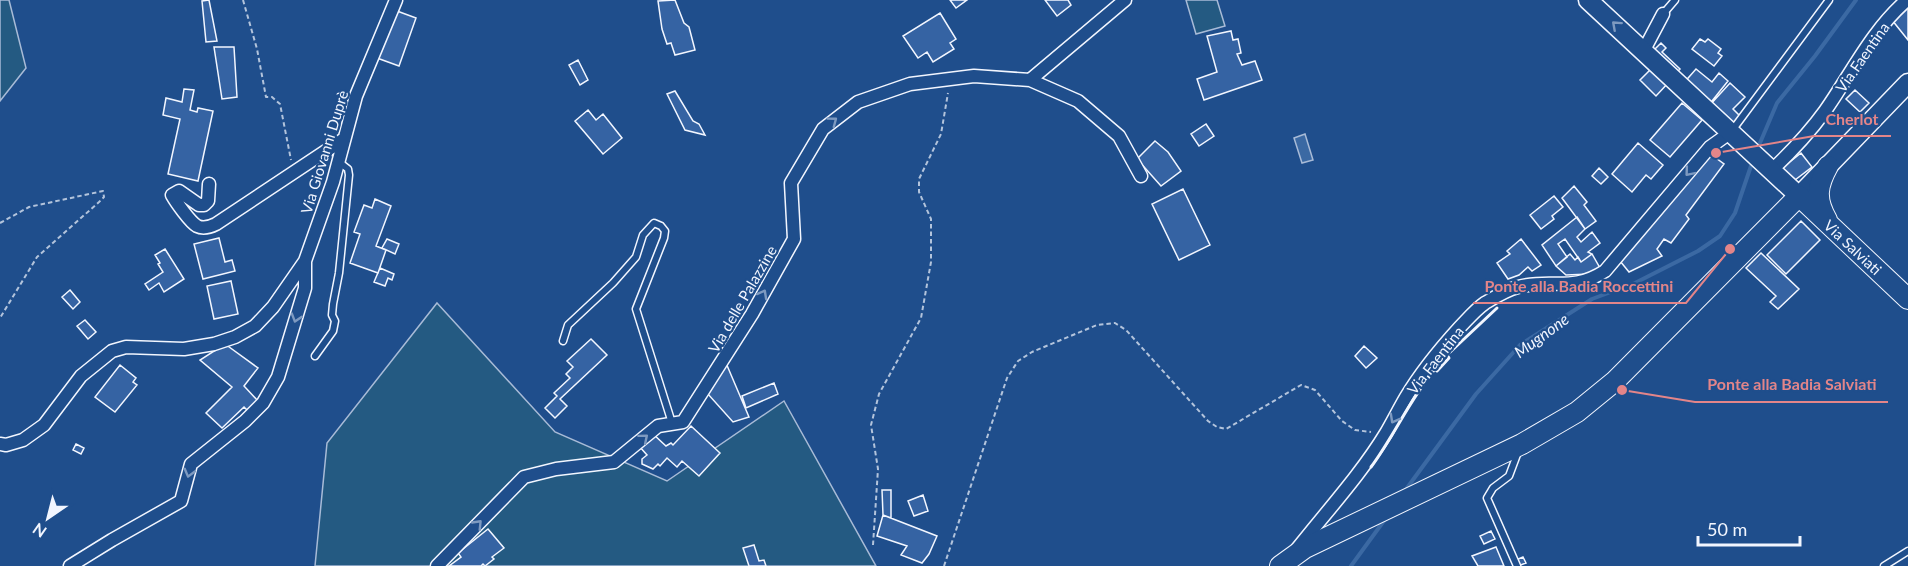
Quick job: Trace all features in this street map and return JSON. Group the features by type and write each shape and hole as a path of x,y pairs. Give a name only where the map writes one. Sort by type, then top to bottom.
{"main road":[{"path":"1828,166 1820,179 1818,196 1830,225"},
{"name":"Via Salviati","path":"1799,196 1908,299"},
{"name":"Via Faentina","path":"1285,562 1305,548 1522,444 1577,412 1615,381 1799,196"}],"street":[{"name":"Via Giovanni Duprè","path":"0,444 6,445 23,440 44,425 81,375 112,351 126,347 198,347 235,337 255,326 273,307 305,261 333,182 356,96 396,0"},
{"path":"1030,80 1125,0"},
{"path":"1588,0 1799,196 1908,83"},
{"name":"Via Faentina","path":"1770,168 1806,136 1825,112 1875,34 1907,0"},
{"path":"1644,50 1663,14"},
{"name":"Via delle Palazzine","path":"437,566 524,477 556,469 614,462 658,426 683,422 752,314 794,239 791,183 823,129 858,102 910,84 974,76 1030,80 1078,101 1119,136 1141,176"},
{"name":"Via Faentina","path":"1285,562 1386,434 1422,372 1440,348 1484,304 1506,291 1520,287 1576,284 1592,280 1605,271 1710,147 1732,134"},
{"path":"209,184 208,201 204,205 199,205 179,191 172,195 190,219 200,227 210,227 216,224 344,139"},
{"path":"70,566 181,501 191,464 245,421 263,403 278,377 305,288 305,261"}],"lane":[{"path":"1663,14 1675,0"},
{"path":"1732,134 1829,0"},
{"path":"315,356 333,331 335,321 332,315 333,304 339,273 349,175 348,169 338,162"},
{"path":"563,340 568,326 613,283 636,257 643,235 649,228 654,224 661,226 665,231 664,238 636,309 672,424"},
{"path":"1517,566 1487,498 1493,488 1509,476 1522,444"},
{"path":"1884,566 1908,551"}],"path":[{"path":"243,0 257,49 266,97 272,97 280,104 294,174"},
{"path":"873,545 878,469 871,425 879,394 921,318 931,262 931,219 920,192 919,179 940,134 951,79"},
{"path":"0,223 29,207 103,191 104,197 99,202 37,257 0,318"},
{"path":"944,566 1007,378 1018,361 1032,352 1098,325 1115,323 1126,330 1208,421 1217,427 1226,429 1301,384 1316,390 1342,421 1354,430 1386,434"}],"shaded area":[{"path":"0,0 9,0 26,68 0,101"},
{"path":"1186,0 1217,0 1225,26 1196,34"},
{"path":"1305,134 1313,160 1302,163 1294,138"},
{"path":"437,303 555,432 667,481 784,401 876,566 315,566 327,443"}],"building":[{"path":"209,0 217,41 206,42 202,1"},
{"path":"675,0 684,23 689,27 695,50 675,55 671,43 667,44 662,29 658,1"},
{"path":"950,0 967,0 956,8"},
{"path":"1045,0 1068,0 1071,5 1057,16"},
{"path":"1908,4 1908,40 1892,20"},
{"path":"397,11 416,18 399,66 377,58"},
{"path":"940,13 956,39 950,43 954,49 933,62 927,52 918,58 903,36"},
{"path":"1231,31 1233,40 1238,39 1241,53 1237,54 1242,65 1255,61 1262,80 1204,100 1197,79 1217,72 1207,36"},
{"path":"1700,39 1705,42 1708,39 1721,49 1718,53 1722,56 1714,66 1692,49"},
{"path":"1661,43 1666,48 1662,52 1680,69 1676,73 1653,51"},
{"path":"214,47 234,47 237,97 222,99"},
{"path":"578,60 588,80 580,85 569,65"},
{"path":"1653,67 1669,82 1656,96 1640,80"},
{"path":"1696,69 1712,82 1719,73 1728,81 1708,106 1682,85"},
{"path":"1730,83 1745,97 1733,109 1741,117 1731,127 1709,106"},
{"path":"184,89 194,90 190,110 197,112 198,108 213,111 198,181 168,174 180,119 163,115 166,98 182,102"},
{"path":"1855,90 1869,103 1860,112 1846,99"},
{"path":"675,91 693,121 699,124 705,135 685,130 667,94"},
{"path":"1682,103 1702,120 1670,157 1650,140"},
{"path":"588,110 596,120 603,114 622,138 603,154 575,121"},
{"path":"1206,124 1214,136 1199,146 1191,134"},
{"path":"1155,141 1168,152 1181,171 1161,186 1137,159"},
{"path":"1638,143 1663,165 1651,179 1646,175 1632,192 1612,174"},
{"path":"1709,153 1724,164 1686,215 1689,219 1671,243 1664,239 1657,249 1662,256 1629,272 1620,261"},
{"path":"1801,153 1812,167 1791,183 1781,169"},
{"path":"1599,168 1608,177 1601,184 1592,176"},
{"path":"1574,186 1587,202 1584,205 1596,221 1585,229 1562,198"},
{"path":"1183,189 1210,245 1179,260 1152,204"},
{"path":"1554,196 1563,207 1552,216 1554,219 1541,229 1530,215"},
{"path":"375,199 391,206 376,246 386,250 378,273 350,263 360,234 354,232 364,205 372,208"},
{"path":"1577,217 1585,229 1577,237 1581,242 1592,232 1600,243 1588,252 1592,254 1581,262 1565,239 1558,244 1567,257 1556,266 1542,245"},
{"path":"1801,221 1820,240 1786,274 1767,255"},
{"path":"219,238 225,262 232,260 235,271 203,279 194,244"},
{"path":"387,239 399,244 395,254 382,248"},
{"path":"1521,239 1541,265 1532,271 1528,267 1519,275 1508,279 1497,263 1510,254 1507,251"},
{"path":"165,249 184,279 164,292 159,283 149,290 145,284 163,272 155,255"},
{"path":"1761,253 1799,289 1778,309 1770,302 1776,296 1746,268"},
{"path":"1570,254 1575,260 1578,257 1581,262 1592,254 1600,268 1590,274 1566,275 1556,266"},
{"path":"380,268 394,274 392,280 388,278 385,286 374,282"},
{"path":"231,281 238,314 214,319 207,286"},
{"path":"70,290 80,302 73,309 62,297"},
{"path":"85,320 96,332 88,339 77,326"},
{"path":"591,339 607,355 560,399 567,406 555,418 545,408 557,396 554,393 570,378 566,374 573,367 567,361"},
{"path":"225,344 258,368 244,386 258,401 249,412 244,407 222,428 206,413 232,387 200,360"},
{"path":"1364,346 1377,358 1366,368 1355,356"},
{"path":"726,363 749,417 733,422 707,393"},
{"path":"120,365 136,378 133,382 137,385 115,412 95,397"},
{"path":"774,383 778,394 746,408 742,396"},
{"path":"691,426 720,453 699,476 682,461 677,467 667,458 660,466 658,464 653,469 642,464 642,459 647,455 639,446 652,433 666,446 671,443 673,445"},
{"path":"76,444 84,448 81,454 73,450"},
{"path":"882,490 891,490 891,518 883,515"},
{"path":"923,495 928,511 914,516 908,501"},
{"path":"883,515 937,536 922,563 901,555 907,546 877,536"},
{"path":"488,529 504,548 492,557 494,559 485,566 483,564 481,566 449,566 461,557 458,553"},
{"path":"1491,531 1495,539 1484,544 1480,536"},
{"path":"754,545 759,561 764,560 766,566 749,566 743,548"},
{"path":"1496,547 1504,566 1478,566 1472,556"},
{"path":"1523,557 1526,563 1518,566 1516,560"}],"waterway":[{"name":"Mugnone","path":"1757,150 1777,103 1856,0"},
{"name":"Mugnone","path":"1404,492 1476,394 1520,345 1592,299 1635,283 1698,251 1720,236 1735,213 1753,160"},
{"name":"Mugnone","path":"1351,566 1386,518"}],"wall":[{"path":"1371,467 1435,369 1437,371 1449,358 1447,355 1497,308"}],"place":[{"name":"Cherlot","path":"1716,153"},
{"name":"Ponte alla Badia Roccettini","path":"1730,249"},
{"name":"Ponte alla Badia Salviati","path":"1622,390"}]}
